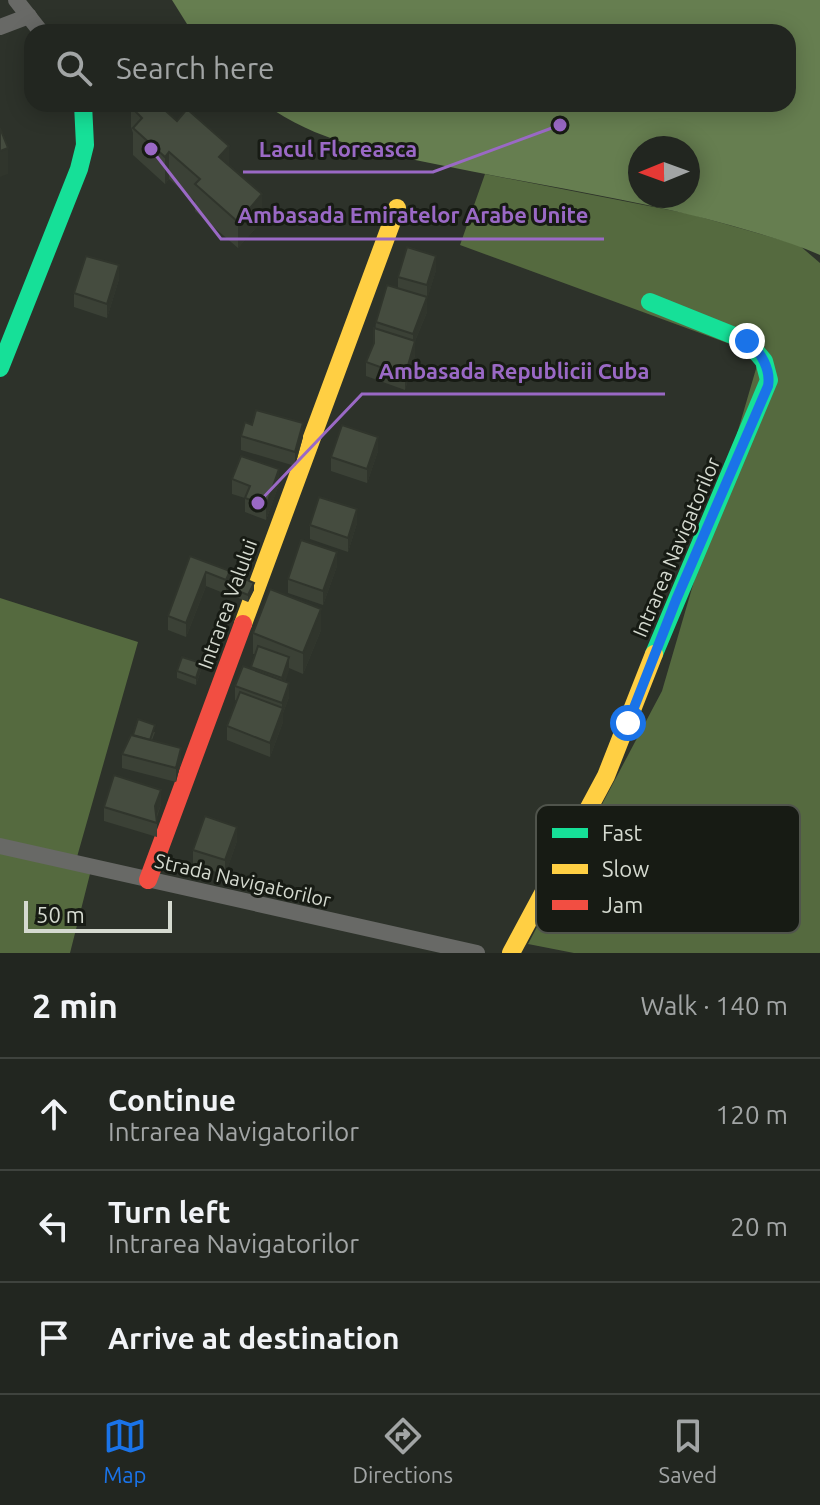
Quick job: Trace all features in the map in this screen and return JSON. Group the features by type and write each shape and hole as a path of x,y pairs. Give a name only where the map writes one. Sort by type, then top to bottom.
{"street":[{"path":"16,0 35,24"},
{"path":"0,27 29,16"},
{"path":"0,368 79,169 85,145 83,112"},
{"name":"Intrarea Valului","path":"148,880 397,208"},
{"name":"Intrarea Navigatorilor","path":"590,805 606,776 676,600 768,386 770,374 757,348 747,341 650,302"},
{"name":"Strada Navigatorilor","path":"0,846 477,953"},
{"name":"Intrarea Navigatorilor","path":"511,953 536,906"}],"shaded area":[{"path":"172,0 820,0 820,255 733,226 659,208 700,208 700,136 628,136 628,201 368,149 304,127 277,112 796,112 796,24 187,24"},
{"path":"485,174 628,202 628,208 659,208 690,214 799,245 820,263 820,953 574,953 528,944 536,929 536,933 800,933 800,805 602,805 662,691 758,362 749,351 460,245"},
{"path":"0,598 138,642 75,864 91,870 70,953 0,953"}],"building":[{"path":"136,112 167,112 177,121 184,112 190,112 229,146 219,157 262,194 238,222 195,184 200,179 169,152 165,157 133,128 142,118"},
{"path":"0,128 8,148 0,151"},
{"path":"407,247 436,256 427,285 398,277"},
{"path":"86,256 119,265 107,304 74,293"},
{"path":"387,285 427,297 413,334 376,322"},
{"path":"374,328 415,341 405,376 366,362 374,343"},
{"path":"256,410 303,423 295,452 241,436 245,422 252,425"},
{"path":"342,425 378,437 367,469 331,457"},
{"path":"241,456 279,469 266,506 245,498 250,486 232,479"},
{"path":"319,497 357,509 348,538 310,525"},
{"path":"301,540 337,552 323,591 288,579"},
{"path":"190,556 230,571 226,580 206,572 186,623 168,616"},
{"path":"236,575 254,583 248,595 231,588"},
{"path":"270,589 321,609 303,653 253,633"},
{"path":"258,646 289,657 282,678 251,667"},
{"path":"182,657 201,663 196,678 177,671"},
{"path":"243,666 289,683 282,703 235,686"},
{"path":"240,692 283,708 270,743 227,726"},
{"path":"138,719 155,725 150,740 133,735"},
{"path":"131,735 181,748 176,768 122,754"},
{"path":"114,775 161,790 155,806 157,823 104,807"},
{"path":"205,816 237,827 225,860 193,850"}],"traffic: fast":[{"path":"0,368 79,169 85,145 83,112"},
{"path":"650,302 747,341 764,361 769,380 654,654"}],"traffic: slow":[{"path":"243,624 397,208"},
{"path":"590,805 606,776 654,654"},
{"path":"511,953 536,906"}],"traffic: jam":[{"path":"148,880 243,624"}],"place":[{"name":"Lacul Floreasca","path":"560,125"},
{"name":"Ambasada Emiratelor Arabe Unite","path":"151,149"},
{"name":"Ambasada Republicii Cuba","path":"258,503"}],"route":[{"path":"628,723 676,600 768,386 770,374 757,348 747,341"}]}
